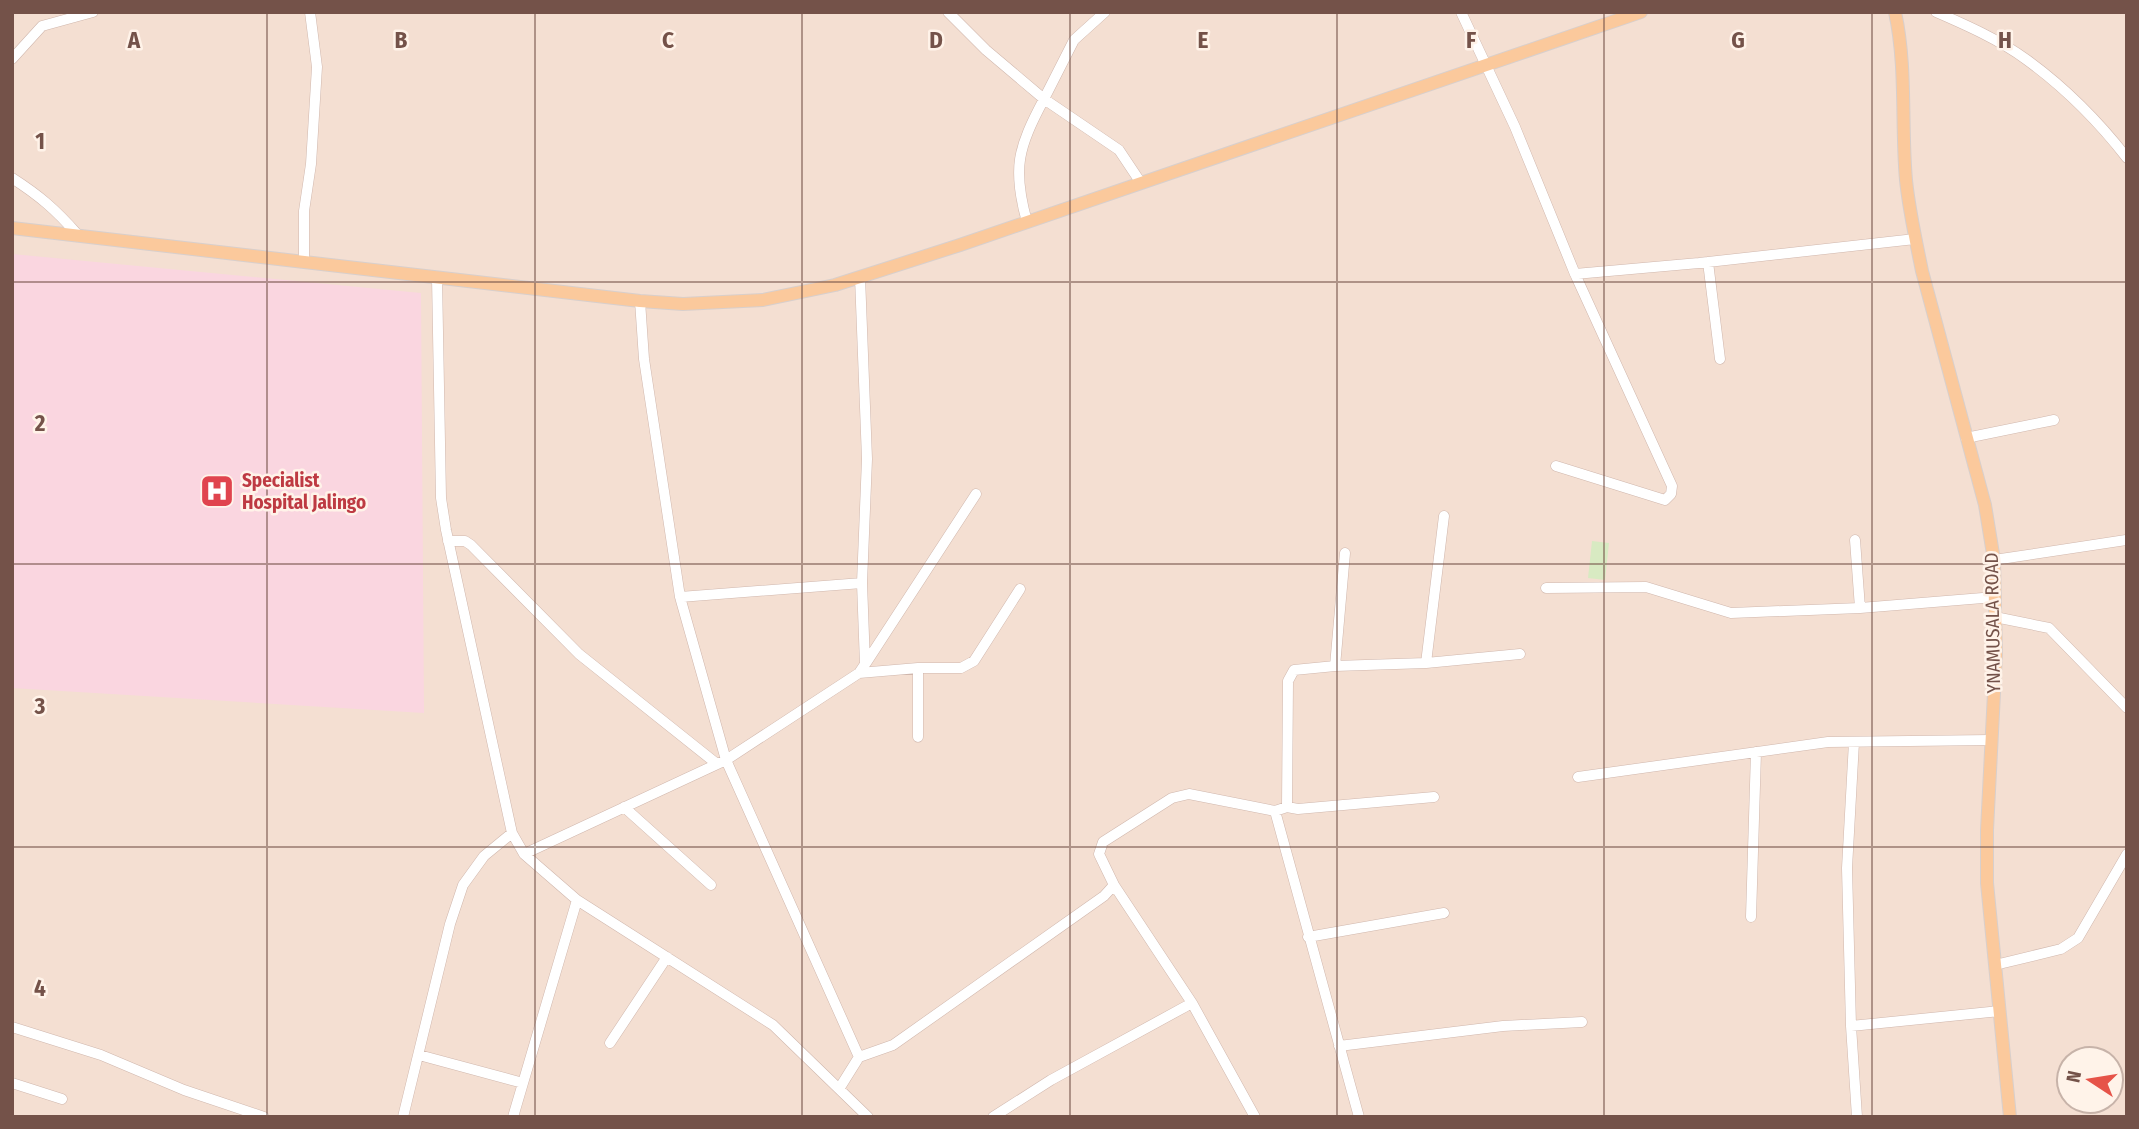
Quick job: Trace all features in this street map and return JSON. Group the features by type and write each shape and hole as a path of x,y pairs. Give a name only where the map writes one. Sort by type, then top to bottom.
{"main road":[{"path":"12,228 640,301 683,304 763,300 860,277 1641,12"},
{"name":"YNAMUSALA ROAD","path":"1895,12 1900,38 1906,181 1915,239 1985,505 1994,560 1996,654 1987,883 2010,1117"}],"street":[{"path":"12,59 43,26 93,12"},
{"path":"304,260 304,211 311,164 317,66 310,12"},
{"path":"948,12 986,50 1044,99 1119,149 1141,183"},
{"path":"1027,222 1018,192 1020,153 1029,127 1074,40 1105,12"},
{"path":"1461,12 1515,127 1575,274 1672,486 1671,494 1665,500 1556,466"},
{"path":"1936,12 2026,59 2107,133 2127,158"},
{"path":"12,178 56,209 78,235"},
{"path":"1575,274 1915,239"},
{"path":"1708,262 1720,359"},
{"path":"437,277 441,498 512,833 523,854 577,900 773,1025 868,1117"},
{"path":"860,277 867,459 862,668"},
{"path":"640,301 644,359 680,597 721,762 859,1057"},
{"path":"1966,438 2054,420"},
{"path":"523,854 721,762 862,668 976,494"},
{"path":"1426,663 1444,516"},
{"path":"1855,540 1860,608"},
{"path":"1994,560 2126,540"},
{"path":"448,541 465,541 471,545 579,654 721,762"},
{"path":"1335,666 1345,553"},
{"path":"680,597 862,583"},
{"path":"1546,588 1646,587 1731,613 1860,608 1995,597"},
{"path":"862,668 961,668 974,661 1020,589"},
{"path":"1995,617 2049,628 2127,708"},
{"path":"1287,807 1288,681 1294,670 1426,663 1520,654"},
{"path":"918,668 918,737"},
{"path":"1578,777 1828,742 1991,740"},
{"path":"1854,742 1847,868 1850,1026 1857,1117"},
{"path":"1751,917 1756,752"},
{"path":"1255,1117 1192,1003 1114,885 1099,854 1103,842 1172,798 1189,794 1275,811 1287,807 1298,809 1434,797"},
{"path":"624,807 711,885"},
{"path":"1275,811 1359,1117"},
{"path":"403,1117 450,924 463,885 484,856 512,833"},
{"path":"1995,965 2061,949 2078,939 2127,854"},
{"path":"839,1089 859,1057 892,1045 1104,895 1114,885"},
{"path":"513,1117 577,900"},
{"path":"1308,937 1444,913"},
{"path":"610,1043 667,957"},
{"path":"993,1117 1051,1080 1192,1003"},
{"path":"1850,1026 2000,1011"},
{"path":"1339,1046 1503,1026 1581,1022"},
{"path":"12,1027 101,1055 184,1090 264,1117"},
{"path":"419,1055 523,1083"},
{"path":"12,1083 62,1099"}],"shaded area":[{"path":"12,12 2127,12 2127,1117 12,1117"},
{"name":"Specialist Hospital Jalingo","path":"12,254 421,293 424,713 12,688"}],"green space":[{"path":"1592,541 1609,543 1605,580 1588,578"}],"place":[{"name":"Specialist Hospital Jalingo","path":"217,491"}]}
